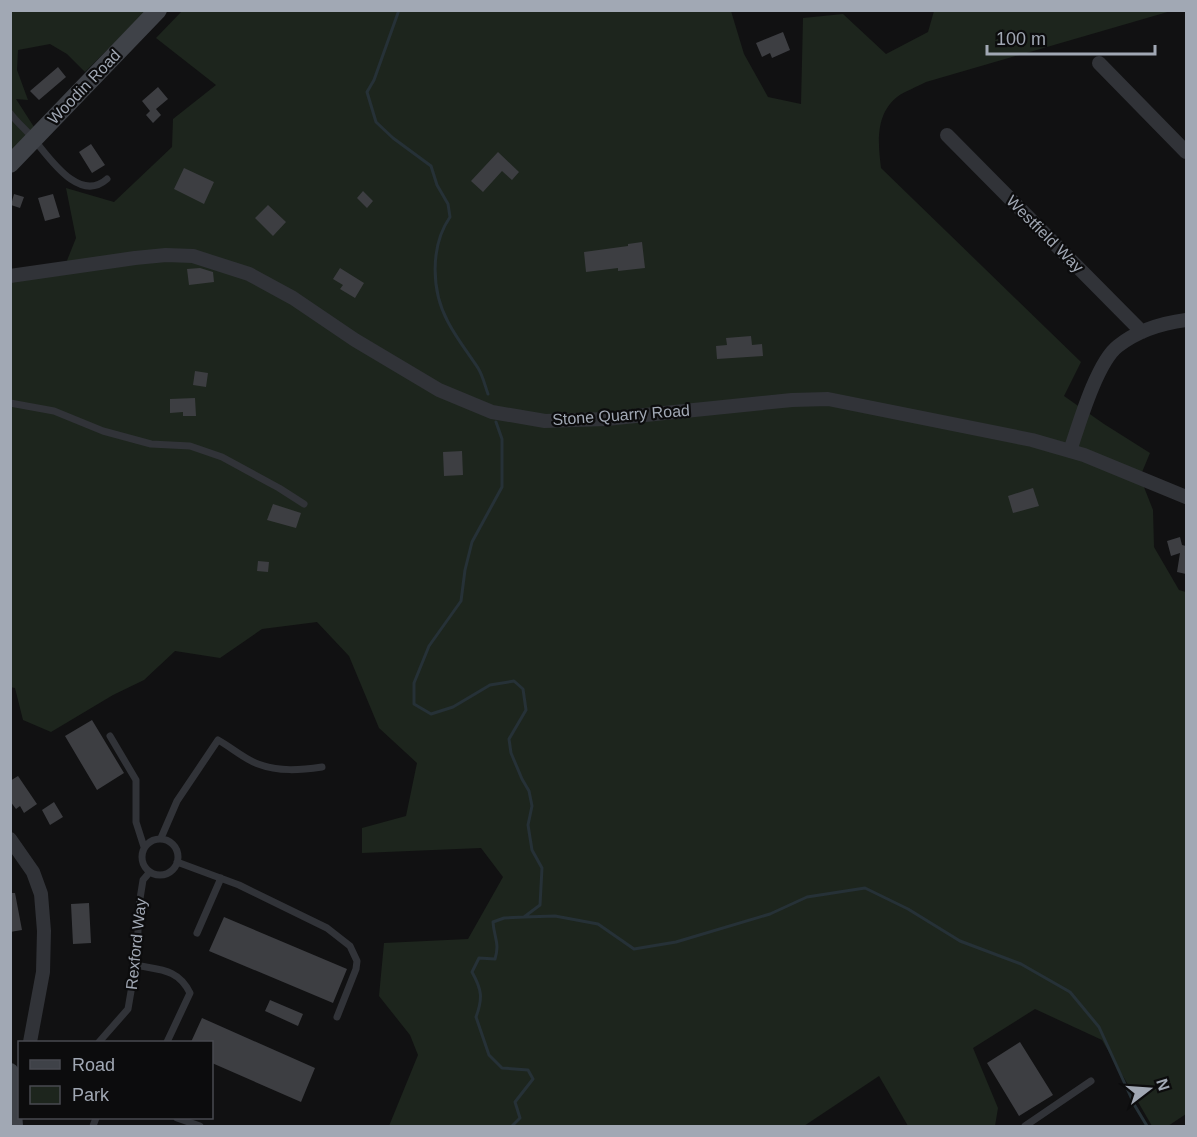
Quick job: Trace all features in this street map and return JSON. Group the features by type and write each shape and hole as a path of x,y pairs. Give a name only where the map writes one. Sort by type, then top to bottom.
{"street":[{"name":"Woodin Road","path":"10,164 158,10"},
{"path":"1099,63 1186,152"},
{"name":"Westfield Way","path":"947,135 1142,332"},
{"name":"Stone Quarry Road","path":"10,276 135,258 166,255 193,256 249,274 293,298 355,340 439,390 492,412 545,421 606,419 792,400 828,399 1032,440 1070,451 1186,497"},
{"path":"1070,451 1086,406 1107,359 1116,347 1142,332 1170,322 1186,320"},
{"path":"10,839 33,872 41,894 44,931 43,972 30,1041"},
{"path":"13,1079 14,1126"}],"lane":[{"path":"10,113 51,161 68,177 85,186 100,185 107,178"},
{"path":"10,403 54,411 103,431 150,444 190,446 222,457 304,504"},
{"name":"Rexford Way","path":"110,736 136,780 136,822 144,847 141,856 143,866 149,873 159,876 168,874 177,862"},
{"path":"161,838 177,801 218,740 256,764 278,769 322,768"},
{"path":"144,847 151,840 161,838 170,841 177,849 179,858 177,862 239,885 327,928 350,946 357,961 356,969 337,1017"},
{"name":"Rexford Way","path":"100,1041 129,1009 139,905 144,880 149,873"},
{"path":"197,933 221,878"},
{"path":"135,965 163,970 178,977 185,984 189,993 167,1041"},
{"path":"1025,1126 1090,1081"},
{"path":"180,1119 200,1126"}],"green space":[{"path":"11,11 146,11 85,72 67,54 50,44 18,50 17,70 28,100 16,99 34,127 11,153"},
{"path":"182,11 731,11 744,54 768,97 801,104 803,18 843,14 886,54 928,32 934,11 1171,11 926,82 900,95 890,104 881,121 879,149 881,168 1081,362 1064,396 1150,453 1140,477 1153,510 1154,547 1179,590 1186,592 1186,1114 1168,1126 1152,1126 1102,1040 1035,1009 973,1048 998,1108 995,1126 908,1126 879,1076 804,1126 389,1126 418,1055 410,1035 379,996 384,943 468,939 503,877 481,848 362,853 362,828 406,816 417,763 379,728 349,656 317,622 262,629 220,658 175,651 144,680 113,695 51,732 23,720 15,688 10,687 10,280 64,268 76,238 66,188 114,202 172,147 173,119 216,85 156,38"}],"building":[{"path":"783,32 790,50 772,58 770,53 762,57 756,43"},
{"path":"58,67 66,77 39,100 30,91"},
{"path":"158,87 168,99 156,109 161,115 153,123 146,115 150,111 142,101"},
{"path":"91,144 105,165 92,173 79,152"},
{"path":"498,152 519,172 512,180 502,171 483,192 471,181"},
{"path":"184,168 214,182 204,204 174,189"},
{"path":"363,191 373,201 367,208 357,198"},
{"path":"14,194 24,197 20,208 11,205"},
{"path":"53,194 60,217 45,221 38,198"},
{"path":"268,205 286,222 273,236 255,218"},
{"path":"642,242 645,268 618,271 618,268 586,272 584,252"},
{"path":"200,268 213,272 214,282 189,285 187,269"},
{"path":"340,268 364,283 355,298 340,289 343,285 333,279"},
{"path":"751,336 752,345 762,344 763,356 717,359 716,346 727,345 726,338"},
{"path":"195,371 208,373 206,387 193,385"},
{"path":"195,398 196,416 183,416 183,412 170,413 170,399"},
{"path":"462,451 463,475 444,476 443,452"},
{"path":"1033,488 1039,506 1013,513 1008,496"},
{"path":"273,504 301,513 296,528 267,520"},
{"path":"1180,537 1182,545 1186,546 1186,574 1177,572 1180,553 1171,556 1167,541"},
{"path":"258,561 269,562 268,572 257,571"},
{"path":"92,720 124,773 97,790 65,736"},
{"path":"18,776 37,804 24,813 20,806 16,809 10,801 10,781"},
{"path":"54,802 63,817 50,825 42,810"},
{"path":"10,893 15,893 22,930 10,932"},
{"path":"89,903 91,943 73,944 71,904"},
{"path":"224,917 347,969 333,1003 209,951"},
{"path":"270,1000 303,1014 298,1026 265,1011"},
{"path":"202,1018 315,1068 301,1102 213,1063 213,1041 191,1041"},
{"path":"1020,1042 1053,1095 1019,1116 987,1063"}],"waterway":[{"path":"399,10 374,80 367,92 376,122 393,138 431,166 437,185 448,204 450,217 443,229 436,255 438,297 451,328 480,371 488,394"},
{"path":"496,422 502,439 502,487 472,542 461,601 429,646 414,683 414,704 431,714 453,707 490,685 514,681 523,689 526,710 509,739 511,753 529,791 532,806 528,825 532,850 542,868 540,905 524,917 504,918 493,922 497,944 495,959 479,958 472,972 480,994 476,1017 489,1055 502,1068 528,1070 533,1079 515,1102 520,1118 512,1126"},
{"path":"524,917 555,916 598,924 634,949 676,942 770,914 807,897 865,888 908,909 960,941 1021,964 1070,992 1099,1027 1135,1106 1147,1126"}]}
